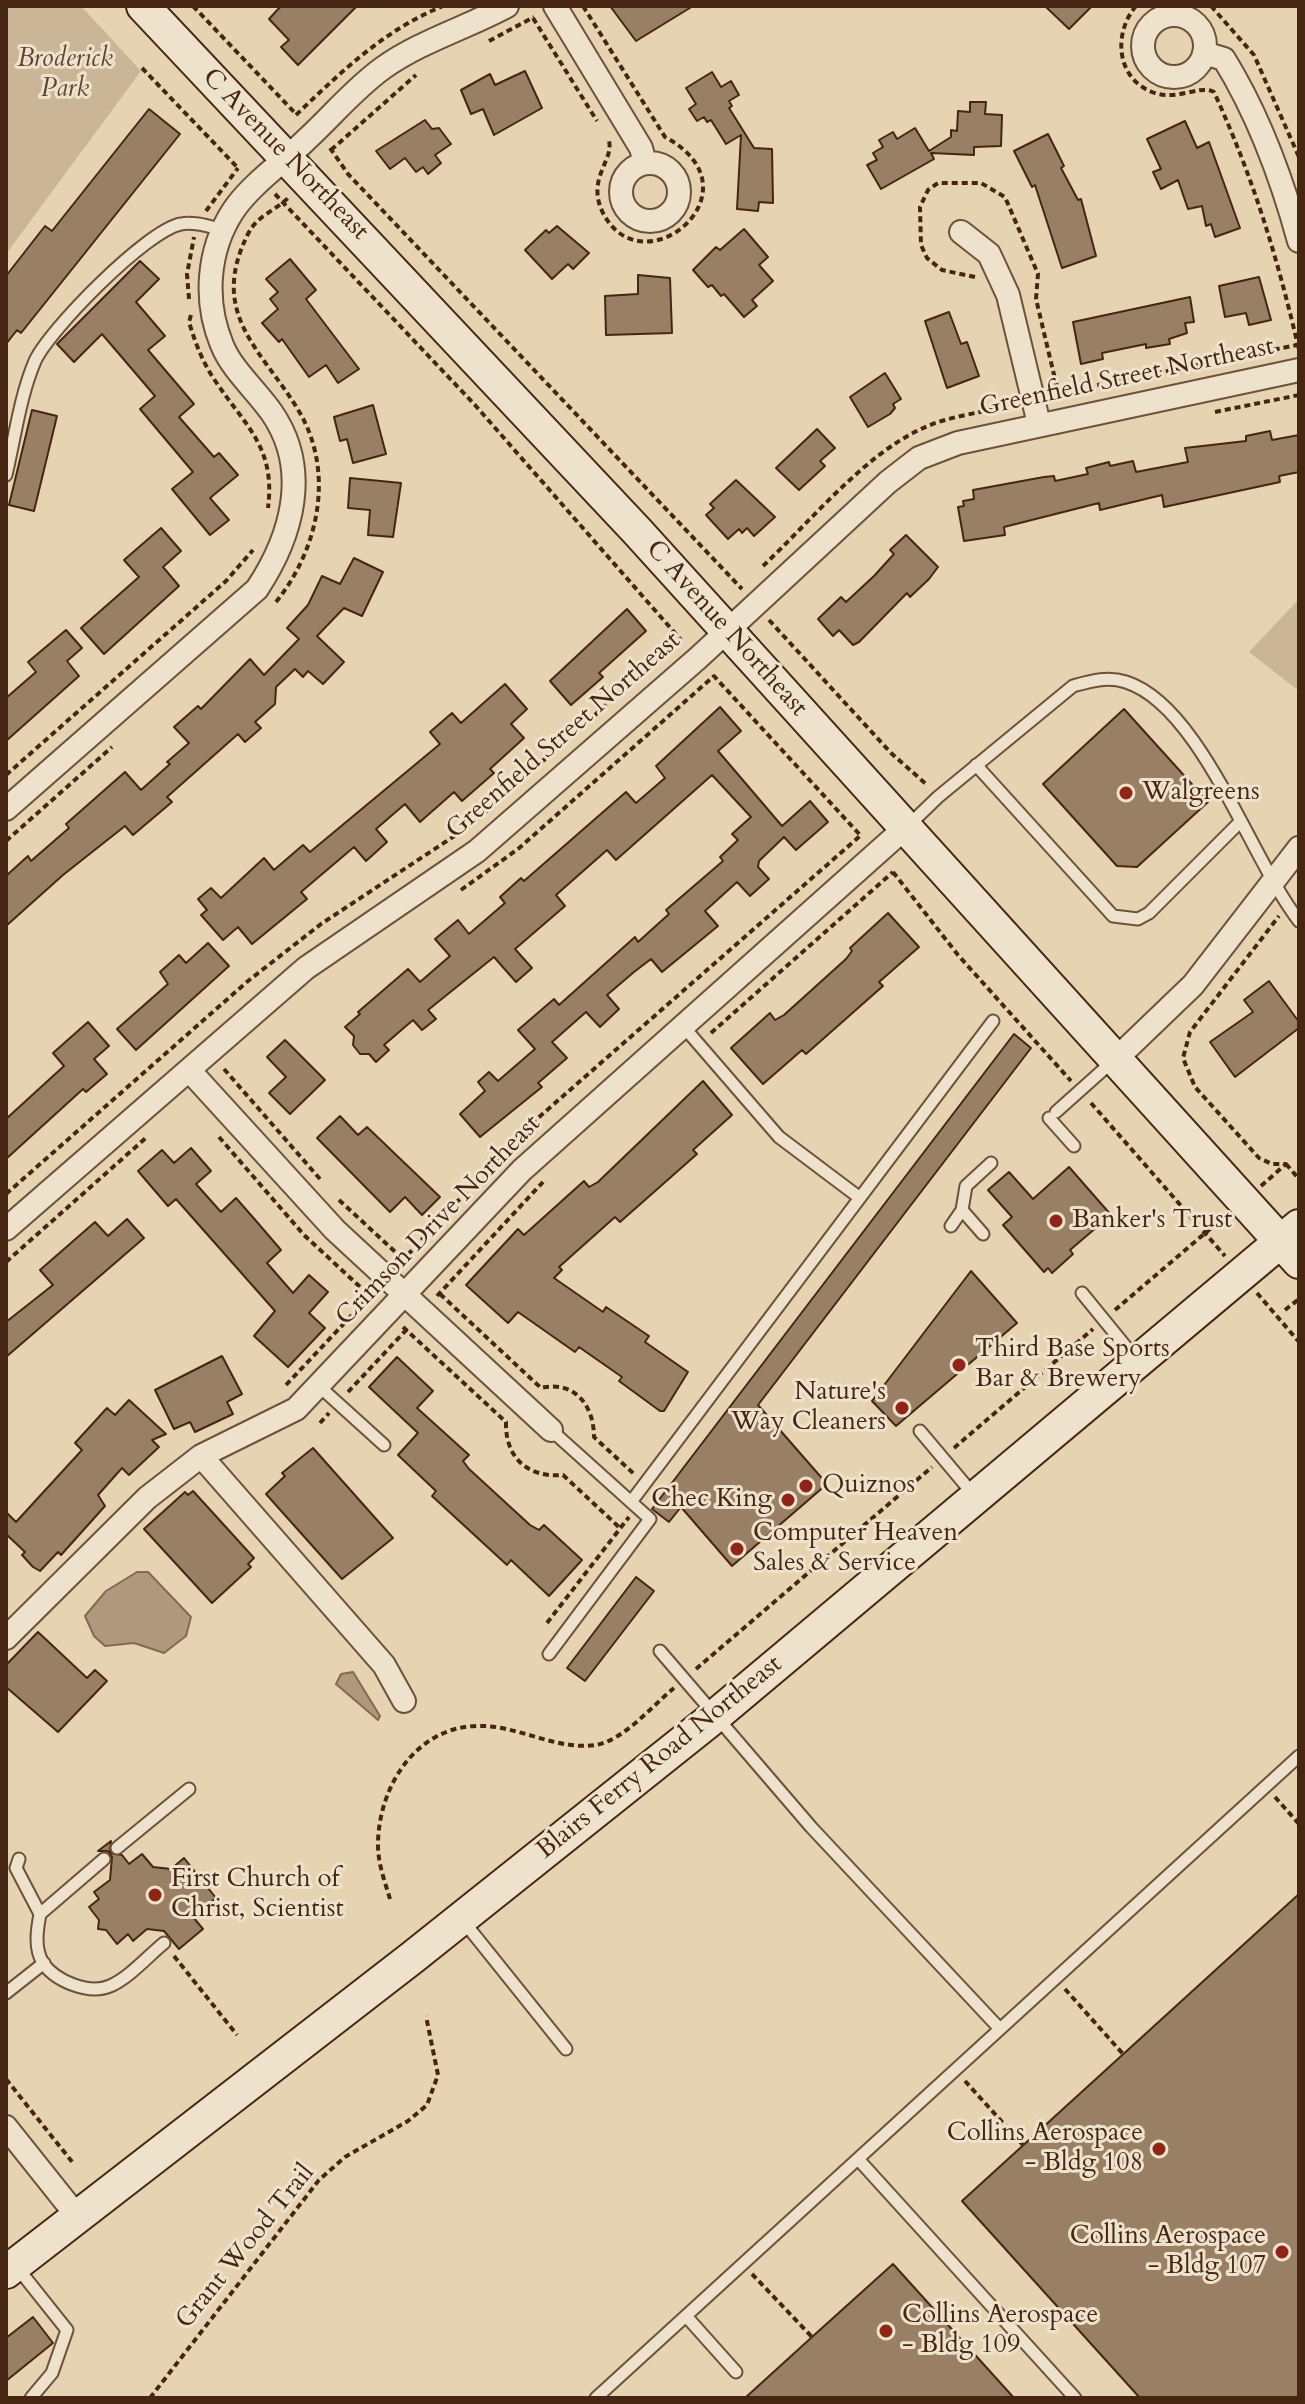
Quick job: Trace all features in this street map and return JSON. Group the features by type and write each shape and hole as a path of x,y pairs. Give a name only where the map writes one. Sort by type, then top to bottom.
{"main road":[{"name":"C Avenue Northeast","path":"143,6 728,631 1117,1058 1293,1243"},
{"name":"Blairs Ferry Road Northeast","path":"11,2269 461,1919 714,1717 1138,1361 1293,1243"}],"street":[{"path":"6,809 257,589 277,559 290,526 295,485 289,448 274,416 223,348 214,320 209,289 224,230 234,209 382,69 427,42 507,6"},
{"path":"547,10 641,148 645,163"},
{"path":"1204,53 1224,59 1233,73 1261,133 1299,241"},
{"path":"961,232 989,254 1008,295 1039,424"},
{"name":"Greenfield Street Northeast","path":"6,1229 306,968 477,851 728,631 888,482 919,458 958,443 1039,424 1299,370"},
{"name":"Crimson Drive Northeast","path":"6,1638 147,1498 201,1456 296,1409 522,1170 905,828"},
{"path":"1117,1058 1193,985 1299,848"},
{"path":"189,1070 335,1230 551,1430"},
{"path":"201,1456 384,1665 404,1701"},
{"path":"6,2127 77,2216"}],"lane":[{"path":"6,475 26,389 48,336 134,251 181,224 224,230"},
{"path":"905,828 1073,686 1099,678 1125,681 1149,692 1197,744 1271,881 1299,921"},
{"path":"976,765 1113,916 1138,919 1149,913 1241,821"},
{"path":"631,1502 993,1021"},
{"path":"683,1026 779,1137 860,1198"},
{"path":"1074,1146 1053,1115 1117,1058"},
{"path":"951,1226 962,1210 966,1186 991,1163"},
{"path":"962,1210 983,1234"},
{"path":"1082,1293 1138,1361"},
{"path":"320,1387 384,1445"},
{"path":"549,1654 650,1519 551,1430"},
{"path":"920,1431 976,1498"},
{"path":"660,1651 811,1827 1000,2029"},
{"path":"596,2398 1299,1756"},
{"path":"117,1848 189,1789"},
{"path":"19,1859 16,1868 40,1914 37,1944 44,1963 71,1984 91,1989 111,1986 168,1948"},
{"path":"40,1914 104,1859"},
{"path":"461,1919 566,2049"},
{"path":"6,1993 44,1963"},
{"path":"858,2159 1075,2398"},
{"path":"11,2269 67,2330 52,2373 31,2398"},
{"path":"686,2316 736,2372"}],"path":[{"path":"193,6 297,116"},
{"path":"1051,395 1299,347 1266,218 1214,92 1203,89 1174,97 1156,94 1129,73 1120,43 1125,22 1136,6"},
{"path":"475,46 547,10"},
{"path":"142,68 238,168 247,173"},
{"path":"423,70 385,99 330,152 739,587"},
{"path":"238,168 219,191 199,225 186,289 193,310 189,322 204,362 262,448 269,490 265,518"},
{"path":"274,193 475,405 686,645"},
{"path":"265,612 285,590 304,556 314,528 318,501 315,460 308,429 290,396 252,348 241,324 235,291 237,267 248,234 261,217 283,203"},
{"path":"1213,412 1299,395"},
{"path":"6,775 226,581 255,545"},
{"path":"781,611 770,620 891,753 924,781"},
{"path":"709,671 865,841"},
{"path":"6,841 119,741"},
{"path":"397,1267 522,1132 860,836"},
{"path":"390,1899 378,1847 381,1817 401,1767 420,1746 445,1732 475,1726 568,1744 599,1744 614,1738 1205,1233 958,955 891,870 698,1044"},
{"path":"1270,927 1190,1032 1183,1058 1195,1087 1259,1158 1272,1164 1286,1164 1299,1179"},
{"path":"224,1069 327,1187"},
{"path":"6,1262 152,1133"},
{"path":"216,1134 304,1235 370,1296"},
{"path":"1274,1175 1286,1164"},
{"path":"432,1301 545,1180"},
{"path":"337,1198 411,1266"},
{"path":"432,1286 541,1388 561,1386 579,1396 593,1415 594,1437 630,1470"},
{"path":"286,1385 377,1289"},
{"path":"1285,1310 1299,1299"},
{"path":"1272,1311 1299,1342"},
{"path":"399,1322 506,1422 508,1445 521,1464 541,1475 563,1475 620,1528"},
{"path":"320,1423 413,1323"},
{"path":"547,1623 626,1521"},
{"path":"1265,1787 1299,1824"},
{"path":"168,1948 237,2035"},
{"path":"1056,1978 1123,2054"},
{"name":"Grant Wood Trail","path":"150,2398 319,2180 345,2157 408,2121 427,2105 438,2075 426,2016"},
{"path":"955,2070 1023,2145"},
{"path":"6,2079 73,2163"},
{"path":"743,2264 812,2337"}],"green space":[{"name":"Broderick Park","path":"6,6 81,6 141,71 6,254"},
{"path":"1299,599 1299,691 1249,652"}],"shaded area":[{"path":"137,1572 148,1572 191,1617 186,1636 164,1653 134,1643 105,1646 94,1636 85,1616 106,1591"},
{"path":"353,1672 380,1716 378,1720 336,1684 341,1674"}],"building":[{"path":"281,6 357,6 298,65 281,47 289,40 269,19"},
{"path":"610,6 693,6 636,41"},
{"path":"1045,6 1092,6 1069,29"},
{"path":"525,71 542,108 494,135 483,109 471,114 461,90 490,74 495,85"},
{"path":"712,72 721,87 731,81 739,95 729,101 732,106 729,108 754,148 772,149 773,203 759,202 758,211 737,209 741,135 726,144 711,120 707,122 704,117 697,121 689,109 696,104 686,88"},
{"path":"970,102 986,102 985,114 1002,115 1001,146 974,147 974,155 931,153 934,159 881,189 867,165 877,160 873,153 883,147 879,140 893,132 897,139 915,128 929,151 951,137 951,130 957,131 958,111 970,112"},
{"path":"149,109 180,134 21,333 17,330 6,344 6,276 45,226 52,231"},
{"path":"425,120 432,129 439,128 451,144 435,155 441,163 428,174 423,167 416,172 405,158 390,169 376,151"},
{"path":"1185,121 1197,148 1209,142 1240,228 1215,237 1211,224 1206,226 1202,206 1188,209 1178,180 1161,189 1153,172 1161,169 1147,139"},
{"path":"1048,134 1064,166 1061,168 1078,200 1081,199 1096,256 1062,268 1035,185 1032,187 1014,151"},
{"path":"557,226 589,253 573,269 568,264 552,279 525,250 546,230 549,233"},
{"path":"744,229 768,257 759,265 773,281 752,300 757,306 744,317 724,294 721,296 712,285 708,287 693,270 716,247 720,250"},
{"path":"290,259 316,290 306,299 359,369 338,383 326,365 309,377 282,339 279,342 262,323 278,309 270,299 278,292 266,279"},
{"path":"140,261 159,279 136,302 165,336 148,350 194,404 179,417 214,457 219,453 238,475 210,498 229,520 210,535 172,489 193,472 140,409 155,396 102,334 74,362 57,344"},
{"path":"638,275 670,278 672,333 606,335 605,296 638,294"},
{"path":"1259,277 1271,320 1249,325 1246,313 1225,317 1219,286"},
{"path":"1190,297 1194,322 1185,323 1187,333 1169,339 1170,344 1146,348 1146,344 1102,353 1103,359 1081,364 1073,322"},
{"path":"949,312 961,344 967,342 979,376 947,388 925,321"},
{"path":"885,373 901,399 893,404 895,408 890,414 868,427 850,397"},
{"path":"373,405 386,454 353,463 347,439 340,441 334,417"},
{"path":"32,410 57,416 34,511 9,505"},
{"path":"817,429 835,448 820,461 825,466 799,490 776,468"},
{"path":"1270,431 1272,440 1299,435 1299,472 1279,476 1280,482 1164,507 1162,495 1100,510 1099,503 1004,527 1005,535 964,541 958,507 964,506 963,501 974,499 973,490 1044,477 1054,476 1055,481 1088,474 1086,468 1109,462 1110,466 1133,461 1136,472 1188,462 1185,448 1246,441 1246,436"},
{"path":"350,478 401,483 393,537 368,535 370,510 348,508"},
{"path":"736,480 775,517 754,536 747,528 742,533 739,529 728,539 706,515 714,508 710,504"},
{"path":"161,528 181,551 163,567 179,586 104,654 81,628 139,577 124,560"},
{"path":"906,535 938,567 929,579 910,597 907,593 859,642 853,645 839,630 833,636 818,619 841,597 846,602 874,576 894,554 890,550"},
{"path":"354,558 383,572 362,616 344,608 317,636 344,662 323,684 308,671 303,677 295,669 276,687 275,704 255,722 261,728 245,742 238,734 167,797 172,802 133,835 125,826 6,926 6,876 28,856 31,861 69,828 66,824 125,772 141,790 170,764 167,762 189,743 174,727 198,706 201,709 250,659 264,675 299,639 287,628 308,605 322,576 340,584"},
{"path":"627,609 646,631 599,673 603,677 571,705 550,681"},
{"path":"66,630 82,648 67,661 79,676 6,741 6,698 36,672 28,662"},
{"path":"505,684 527,709 511,724 524,738 490,769 494,773 462,801 454,792 420,822 405,804 376,829 387,842 366,861 354,847 301,892 307,899 252,944 238,927 223,940 201,915 207,910 198,899 211,888 221,898 264,858 274,870 303,845 310,852 440,744 430,732 452,713 461,723"},
{"path":"720,707 741,731 718,751 782,826 810,801 828,822 796,850 784,837 759,861 758,867 769,879 750,896 737,882 705,911 718,926 662,972 651,959 607,995 619,1009 600,1027 586,1012 552,1042 567,1058 538,1083 542,1087 480,1137 460,1114 485,1091 478,1082 489,1072 498,1081 535,1049 518,1030 554,999 559,1005 635,937 638,942 669,914 666,910 723,861 720,857 738,840 732,834 751,817 712,775 616,860 607,850 556,895 565,906 515,949 532,968 516,982 494,957 428,1010 436,1019 422,1030 413,1020 384,1045 389,1050 376,1062 369,1054 360,1054 353,1045 354,1036 345,1027 360,1014 358,1012 408,969 420,982 450,956 435,939 458,920 469,934 505,903 500,897 521,878 524,881 626,792 636,803 665,778 656,766"},
{"name":"Walgreens","path":"1124,709 1208,802 1137,867 1117,866 1043,784"},
{"path":"888,913 919,947 879,982 883,986 806,1054 802,1050 763,1084 731,1048 770,1013 775,1020 784,1015 846,959 852,951 850,948"},
{"path":"208,943 229,966 136,1050 117,1029 168,984 160,972 179,955 186,963"},
{"path":"1269,981 1299,1022 1299,1028 1235,1077 1210,1042 1253,1012 1244,1000"},
{"path":"88,1022 109,1046 94,1059 107,1074 86,1092 83,1089 6,1159 6,1119 64,1066 53,1053"},
{"path":"1014,1034 1031,1048 758,1405 827,1484 732,1566 681,1507 669,1522 652,1509"},
{"path":"285,1040 325,1080 290,1114 269,1093 286,1077 267,1057"},
{"path":"703,1081 732,1115 693,1150 697,1154 620,1222 615,1217 559,1267 562,1270 554,1278 603,1312 606,1307 649,1336 645,1342 688,1372 664,1411 660,1411 619,1381 622,1377 579,1347 575,1352 518,1312 508,1323 466,1285 518,1229 524,1235 584,1181 589,1187 598,1182"},
{"path":"340,1116 358,1135 367,1127 440,1197 422,1215 405,1197 390,1212 317,1138"},
{"path":"191,1148 211,1171 196,1184 221,1212 236,1198 281,1250 267,1263 293,1293 309,1275 328,1292 309,1313 325,1328 288,1367 254,1336 275,1311 176,1199 168,1206 138,1171 162,1150 174,1163"},
{"name":"Banker's Trust","path":"1069,1167 1111,1215 1070,1250 1073,1254 1052,1273 1048,1268 1044,1272 1003,1225 1012,1217 988,1190 1009,1172 1033,1199"},
{"path":"127,1219 144,1238 6,1357 6,1322 53,1285 40,1270 95,1222 108,1236"},
{"path":"971,1271 1017,1323 896,1426 872,1401"},
{"path":"222,1356 242,1394 227,1402 233,1414 195,1432 190,1422 174,1429 155,1390"},
{"path":"397,1357 433,1391 417,1408 469,1455 463,1461 469,1469 530,1525 539,1530 544,1525 582,1560 549,1596 511,1560 507,1565 432,1496 436,1491 398,1455 418,1433 369,1387"},
{"path":"129,1400 166,1434 152,1440 159,1447 129,1475 122,1468 98,1495 105,1506 61,1555 58,1552 40,1571 33,1567 22,1555 25,1552 6,1534 6,1512 16,1522 82,1450 75,1443 107,1408 115,1415"},
{"path":"313,1448 393,1538 342,1579 266,1494 285,1476 282,1473"},
{"path":"193,1491 254,1558 248,1564 251,1567 212,1603 144,1529 185,1492 188,1495"},
{"path":"636,1577 654,1591 585,1681 567,1668"},
{"path":"38,1632 87,1678 95,1670 107,1681 58,1732 6,1687 6,1665"},
{"name":"First Church of Christ, Scientist","path":"111,1841 110,1853 122,1855 129,1864 142,1854 153,1867 171,1869 184,1858 216,1898 193,1917 203,1929 179,1949 164,1931 147,1929 133,1941 128,1934 117,1944 106,1930 98,1929 99,1920 89,1907 99,1899 94,1892 110,1880 112,1857 108,1851 98,1851"},
{"name":"Collins Aerospace - Bldg 108","path":"1299,1894 1299,2398 1140,2398 962,2201"},
{"name":"Collins Aerospace - Bldg 109","path":"893,2264 1014,2398 745,2398 812,2337"},
{"path":"33,2317 53,2343 6,2381 6,2338"}],"place":[{"name":"Walgreens","path":"1126,793"},
{"name":"Banker's Trust","path":"1056,1221"},
{"name":"Third Base Sports Bar & Brewery","path":"959,1365"},
{"name":"Nature's Way Cleaners","path":"902,1408"},
{"name":"Quiznos","path":"806,1486"},
{"name":"Chec King","path":"788,1500"},
{"name":"Computer Heaven Sales & Service","path":"737,1549"},
{"name":"First Church of Christ, Scientist","path":"155,1895"},
{"name":"Collins Aerospace - Bldg 108","path":"1159,2149"},
{"name":"Collins Aerospace - Bldg 107","path":"1282,2252"},
{"name":"Collins Aerospace - Bldg 109","path":"886,2331"}]}
